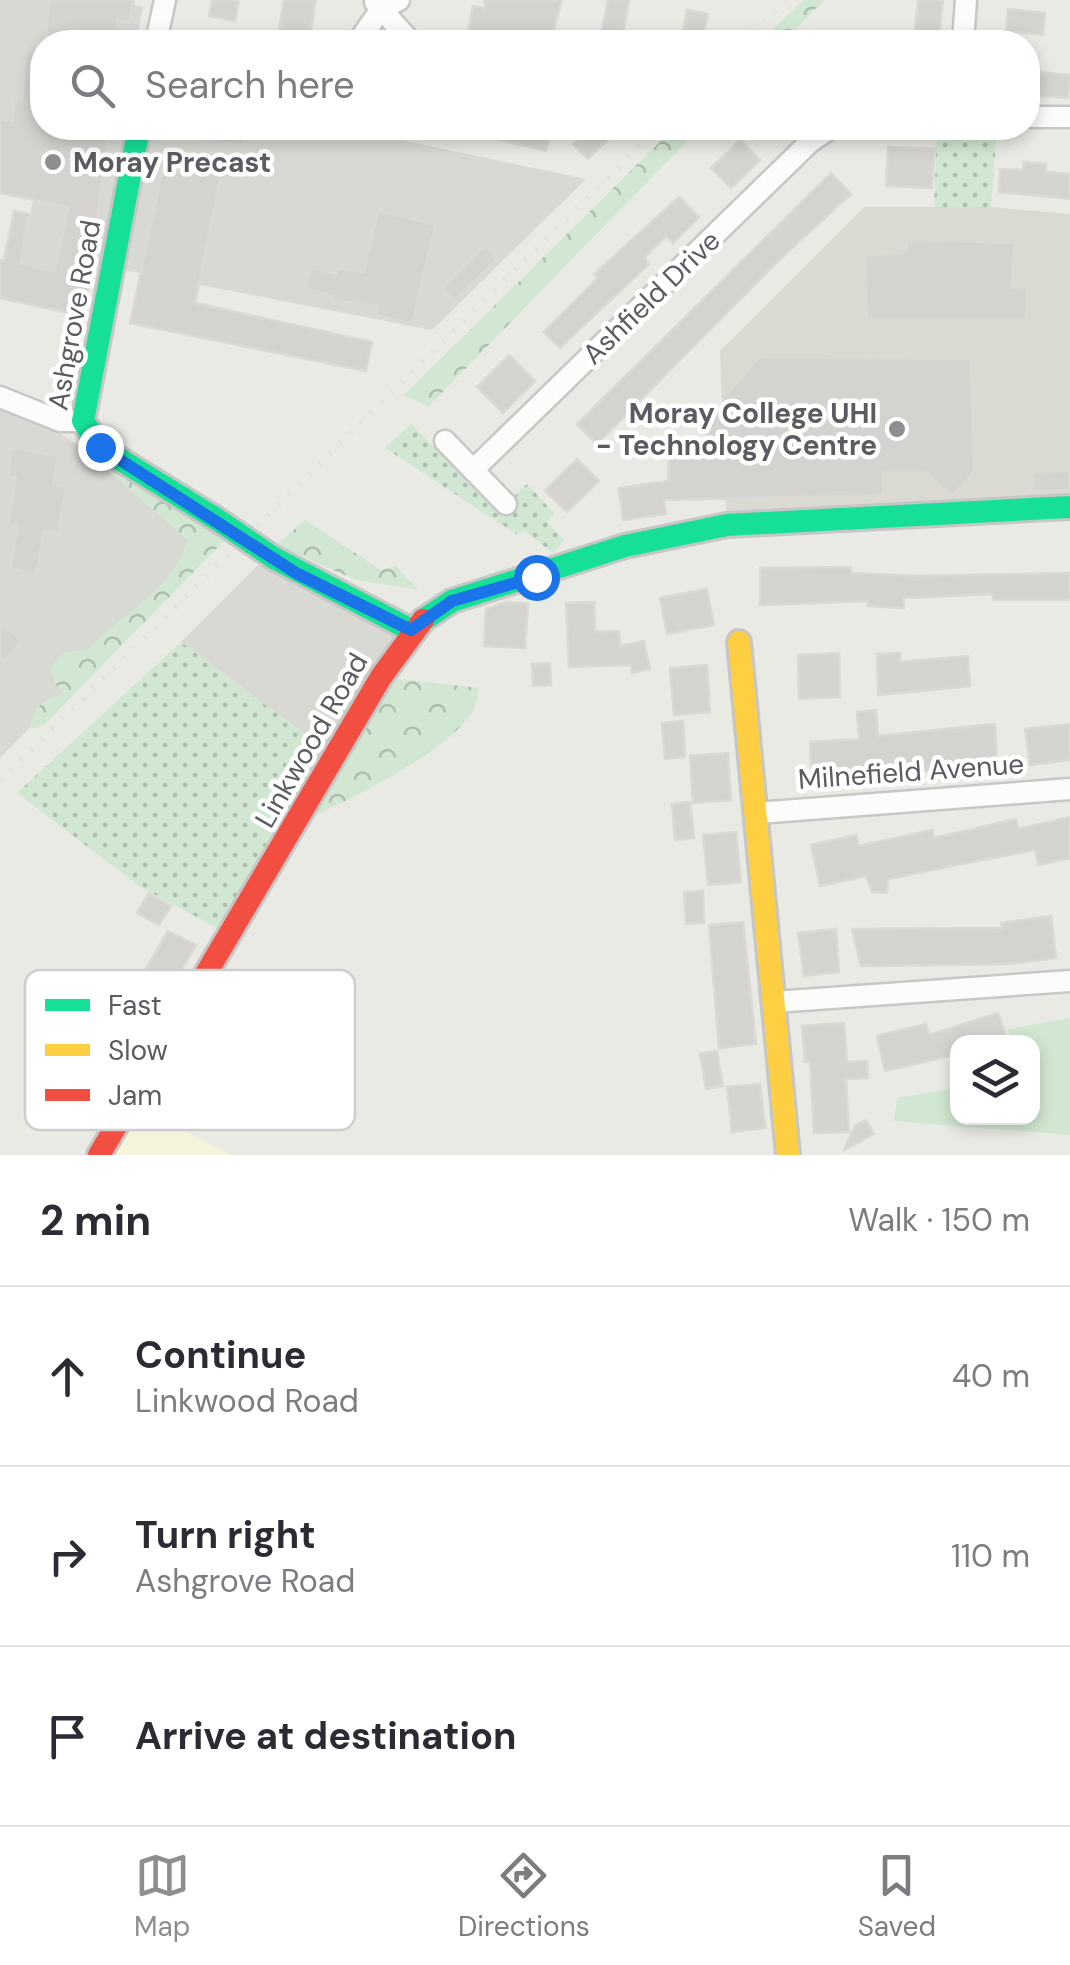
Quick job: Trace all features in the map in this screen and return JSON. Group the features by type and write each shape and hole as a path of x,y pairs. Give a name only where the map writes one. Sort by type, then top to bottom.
{"street":[{"path":"158,30 164,0"},
{"path":"964,30 966,0"},
{"path":"366,30 385,3 403,30"},
{"path":"1040,118 1070,117"},
{"name":"Ashgrove Road","path":"137,140 83,421 100,447 274,558 411,630"},
{"name":"Ashfield Drive","path":"473,470 813,140"},
{"path":"0,397 60,420 83,421"},
{"path":"445,441 506,504"},
{"name":"Linkwood Road","path":"209,970 411,630 452,601 625,546 727,525 1070,507"},
{"path":"738,642 788,1155"},
{"name":"Milnefield Avenue","path":"757,813 1070,789"},
{"path":"774,1002 1070,982"},
{"name":"Linkwood Road","path":"99,1155 114,1130"}],"shaded area":[{"path":"0,0 110,0 143,7 138,30 30,30 30,140 400,140 586,179 432,330 98,265 94,280 19,264 33,201 0,193"},
{"name":"Moray College UHI - Technology Centre","path":"864,207 991,207 1070,214 1070,507 727,525 720,351"},
{"path":"0,407 53,429 218,536 0,758"},
{"path":"259,564 411,630 337,758 181,642"},
{"path":"114,1130 183,1130 231,1155 99,1155"}],"green space":[{"path":"803,0 824,0 795,30 772,30"},
{"path":"662,140 688,140 428,407 404,395"},
{"path":"937,140 996,140 991,207 934,207"},
{"path":"411,424 498,511 527,484 554,513 547,522 564,540 553,553 525,531 516,534 385,448"},
{"path":"83,449 224,541 44,725 30,729 41,705 65,694 55,684 51,669 58,659 69,652 86,651 146,599 173,570 187,539"},
{"path":"305,520 381,570 396,566 418,590 356,580 276,545"},
{"path":"181,642 337,758 232,936 139,886 17,793"},
{"path":"381,677 479,688 473,711 442,743 367,790 299,822"},
{"path":"1070,1018 1070,1135 894,1121 897,1098 950,1089 950,1125 1040,1125 1040,1035 1009,1035 1008,1029"}],"building":[{"path":"49,0 134,0 129,23 118,20 117,30 47,30"},
{"path":"212,0 239,0 235,21 209,16"},
{"path":"284,0 316,0 311,30 279,30"},
{"path":"485,0 562,0 553,30 468,30 473,6 485,8"},
{"path":"608,0 629,0 624,30 602,30"},
{"path":"918,0 943,0 940,30 915,30"},
{"path":"1008,9 1045,13 1043,35 1040,30 1006,30"},
{"path":"687,10 708,14 705,30 683,30"},
{"path":"26,49 30,49 30,140 108,140 84,316 0,298 0,260 4,261 14,211 29,214 20,264 55,271 68,207 0,193 0,120 13,121 14,100 22,101"},
{"path":"1040,72 1070,75 1068,98 1040,96"},
{"path":"200,140 244,140 243,145"},
{"path":"500,140 549,140 546,151"},
{"path":"577,140 608,140 588,159 573,144"},
{"path":"740,140 760,160 731,188 711,168"},
{"path":"888,147 935,149 932,188 886,186"},
{"path":"197,150 225,156 195,303 372,342 366,371 130,323 163,168 192,174"},
{"path":"1024,162 1046,164 1046,172 1070,174 1070,199 999,192 1000,169 1023,170"},
{"path":"831,173 851,194 775,264 597,444 577,424"},
{"path":"679,197 699,217 673,243 666,236 644,258 649,264 560,348 544,332 598,278 594,274"},
{"path":"378,211 435,225 412,324 376,315 378,306 333,300 334,296 305,288 311,268 337,274 337,269 364,272"},
{"path":"907,240 1014,243 1012,288 1027,288 1026,319 867,319 865,255 906,253"},
{"path":"485,246 498,258 455,300 443,288"},
{"path":"509,355 535,381 503,413 477,387"},
{"path":"759,357 971,359 974,471 952,496 926,472 883,472 883,495 664,500 666,514 623,520 619,488 668,481 669,453 707,455 706,412 724,412 723,399"},
{"path":"12,448 58,456 53,485 66,487 58,533 44,530 36,574 10,569 18,526 8,524 16,477 8,476"},
{"path":"577,459 599,481 567,512 545,491"},
{"path":"1070,471 1070,490 1033,491 1033,472"},
{"path":"851,567 851,573 915,576 1070,573 1070,600 993,600 993,594 904,598 904,608 868,606 868,601 760,605 760,568"},
{"path":"707,589 714,625 667,634 660,598"},
{"path":"506,602 528,604 525,648 484,646 486,609"},
{"path":"594,602 595,632 619,631 620,646 644,641 650,669 632,673 631,665 569,667 566,603"},
{"path":"0,628 15,633 19,641 14,653 0,661"},
{"path":"839,653 840,697 799,699 798,655"},
{"path":"900,653 900,662 968,656 970,686 878,695 877,654"},
{"path":"550,663 551,685 533,686 532,664"},
{"path":"707,665 710,712 674,715 670,668"},
{"path":"876,710 878,736 995,724 997,768 954,768 812,783 810,742 859,739 857,712"},
{"path":"683,721 685,757 665,759 662,723"},
{"path":"1070,724 1070,760 1030,765 1025,729"},
{"path":"728,753 731,800 693,803 690,756"},
{"path":"690,802 694,838 675,840 672,804"},
{"path":"1070,817 1070,858 1038,865 1035,850 966,863 888,879 887,893 872,892 866,876 820,886 811,845 856,835 859,846 932,830 934,838 1016,819 1018,829"},
{"path":"736,832 741,882 708,885 703,835"},
{"path":"703,891 704,923 686,924 684,892"},
{"path":"149,893 171,906 159,925 137,913"},
{"path":"1051,916 1056,958 1010,964 861,966 852,929 1002,928 1001,923"},
{"path":"743,922 756,1044 719,1048 709,925"},
{"path":"836,929 839,972 804,976 798,933"},
{"path":"168,931 196,945 182,970 145,970"},
{"path":"998,1013 1006,1035 950,1035 950,1056 885,1071 877,1036 926,1024 929,1035"},
{"path":"844,1023 847,1062 867,1061 868,1078 846,1079 849,1132 814,1133 810,1062 805,1062 802,1026"},
{"path":"717,1051 723,1086 706,1089 700,1054"},
{"path":"760,1084 765,1128 732,1132 727,1087"},
{"path":"866,1120 874,1134 844,1150 855,1126"}],"railway":[{"path":"755,30 786,0"},
{"path":"0,781 646,140"}],"traffic: fast":[{"path":"137,140 83,421 100,447 218,520"},
{"path":"423,620 452,601 625,546 727,525 1070,507"},
{"path":"218,520 274,558"},
{"path":"274,558 411,630"}],"traffic: slow":[{"path":"739,642 788,1155"}],"traffic: jam":[{"path":"208,970 381,677 423,620"},
{"path":"99,1155 114,1130"}],"place":[{"name":"Moray Precast","path":"53,162"},
{"name":"Moray College UHI - Technology Centre","path":"897,429"}],"route":[{"path":"100,447 296,573 411,630 428,614 452,601 536,577"}]}
